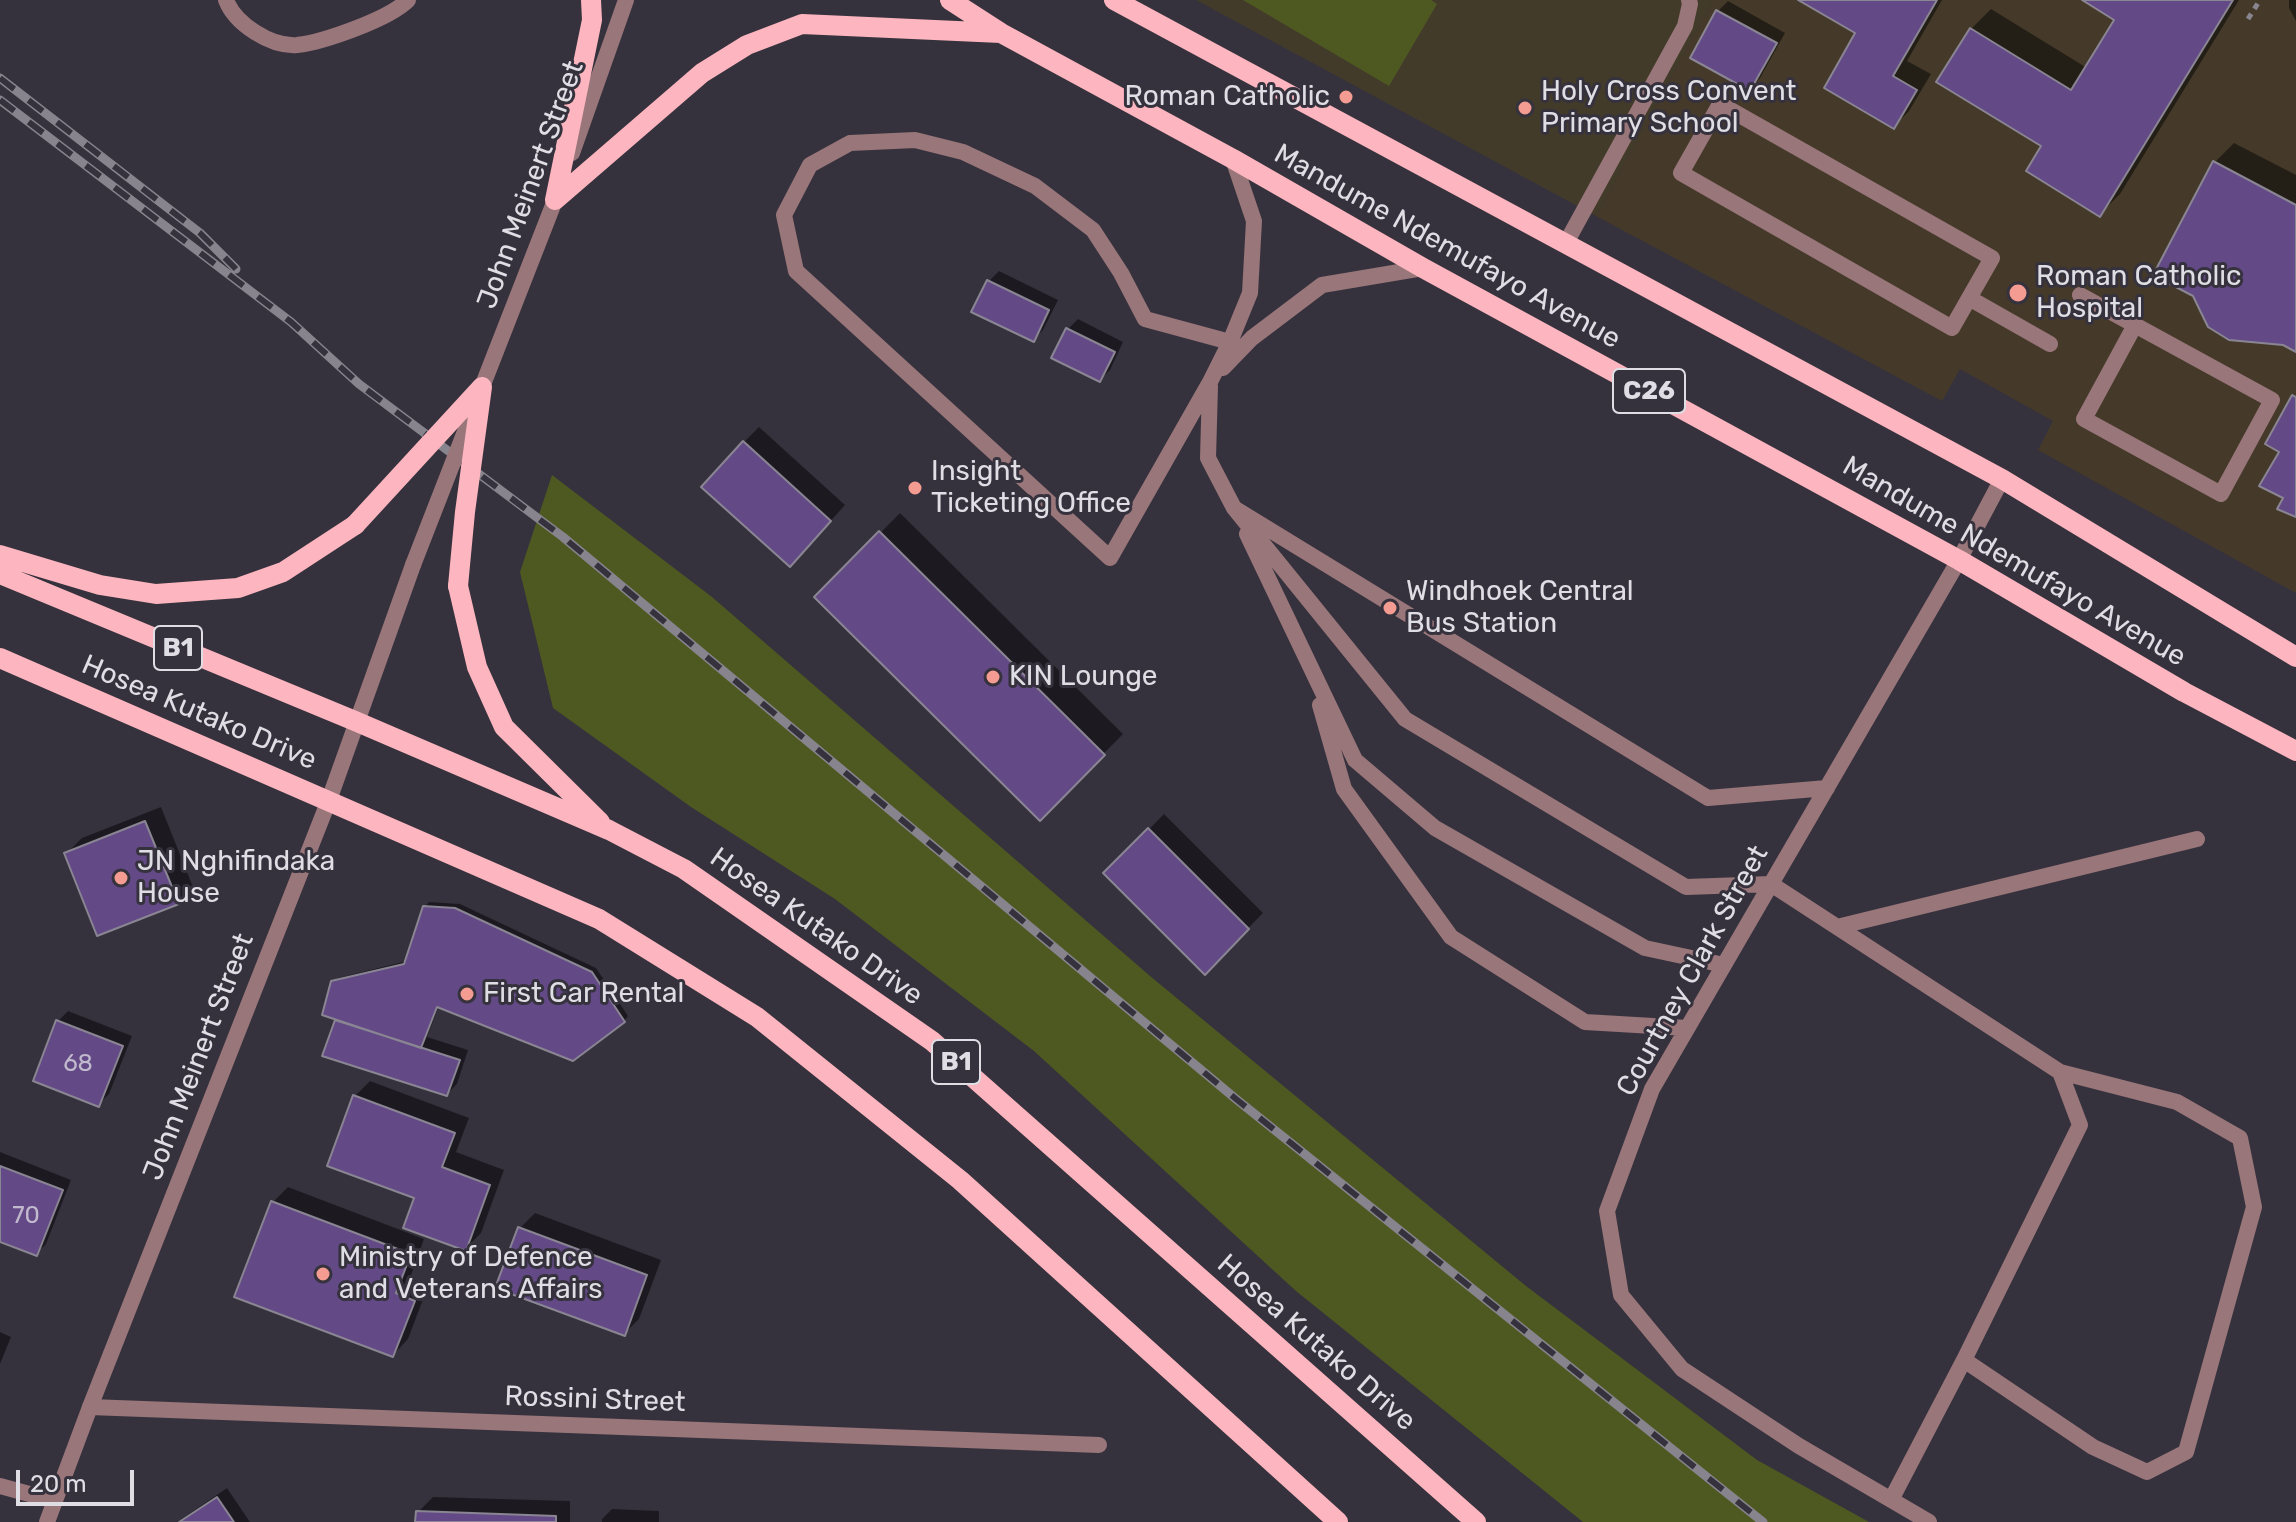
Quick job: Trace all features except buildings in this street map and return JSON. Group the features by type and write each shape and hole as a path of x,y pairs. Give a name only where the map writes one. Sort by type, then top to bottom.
{"main road":[{"path":"555,200 592,20 591,0"},
{"name":"Mandume Ndemufayo Avenue","path":"950,0 1001,33 1233,159 1423,268 1959,560 2184,692 2296,751"},
{"name":"Mandume Ndemufayo Avenue","path":"1114,0 2002,479 2296,657"},
{"path":"555,200 702,73 747,45 788,29 802,24 1001,33"},
{"path":"0,555 100,585 156,594 238,588 283,572 355,525 482,387"},
{"path":"482,387 458,586 477,667 504,727 609,830"},
{"name":"Hosea Kutako Drive","path":"0,574 609,830 684,869 932,1041 1476,1522"},
{"name":"Hosea Kutako Drive","path":"0,658 599,919 757,1017 960,1180 1338,1522"}],"street":[{"path":"226,0 242,21 260,35 276,43 297,45 364,26 408,0"},
{"name":"John Meinert Street","path":"47,1522 329,800 355,721 555,200 626,0"},
{"path":"1566,243 1685,26 1689,0"},
{"path":"1720,104 1992,258 1969,298 1952,328 1681,173 1720,104"},
{"path":"1230,342 1145,319 1121,273 1093,230 1035,186 963,152 915,140 850,143 810,165 784,215 796,271 1110,558 1210,382 1230,342 1250,293 1254,221 1233,159"},
{"path":"1423,268 1322,285 1252,338 1210,382 1208,458 1355,760 1435,828 1645,948 1724,965"},
{"path":"2080,295 2135,325 2272,400 2221,494 2084,419 2135,325"},
{"path":"1969,298 2050,344"},
{"name":"Courtney Clark Street","path":"1929,1522 1799,1446 1682,1369 1621,1295 1607,1211 1652,1089 1959,560 2002,479"},
{"path":"1234,508 1708,798 1827,788"},
{"path":"1234,508 1405,719 1686,887 1771,884 2060,1072 2177,1102 2240,1138 2254,1207 2186,1452 2147,1472 2093,1447 1964,1360"},
{"path":"1309,665 1344,789 1451,937 1585,1022 1687,1028"},
{"path":"1837,927 2197,839"},
{"path":"1891,1500 2080,1125 2060,1072"},
{"name":"Rossini Street","path":"90,1407 1099,1445"},
{"path":"0,1486 55,1501"}],"path":[{"path":"2248,19 2260,0"}],"shaded area":[{"name":"Holy Cross Convent Primary School","path":"1196,0 1713,0 1596,216"},
{"name":"Roman Catholic Hospital","path":"1713,0 2296,0 2296,593 2038,450 2053,421 1960,369 1942,401 1596,216"}],"green space":[{"path":"1243,0 1431,0 1437,4 1389,86"},
{"path":"552,475 712,597 1150,976 1526,1286 1757,1460 1869,1522 1583,1522 1296,1291 1034,1051 835,899 691,807 553,708 520,572"}],"railway":[{"path":"0,78 200,233 236,269"},
{"path":"0,100 291,322 359,384 563,537 1236,1099 1763,1522"}],"place":[{"name":"Roman Catholic","path":"1346,97"},
{"name":"Holy Cross Convent Primary School","path":"1525,108"},
{"name":"Roman Catholic Hospital","path":"2018,293"},
{"name":"Insight Ticketing Office","path":"915,488"},
{"name":"Windhoek Central Bus Station","path":"1390,608"},
{"name":"KIN Lounge","path":"993,677"},
{"name":"JN Nghifindaka House","path":"121,878"},
{"name":"First Car Rental","path":"467,994"},
{"name":"Ministry of Defence and Veterans Affairs","path":"323,1274"}]}
